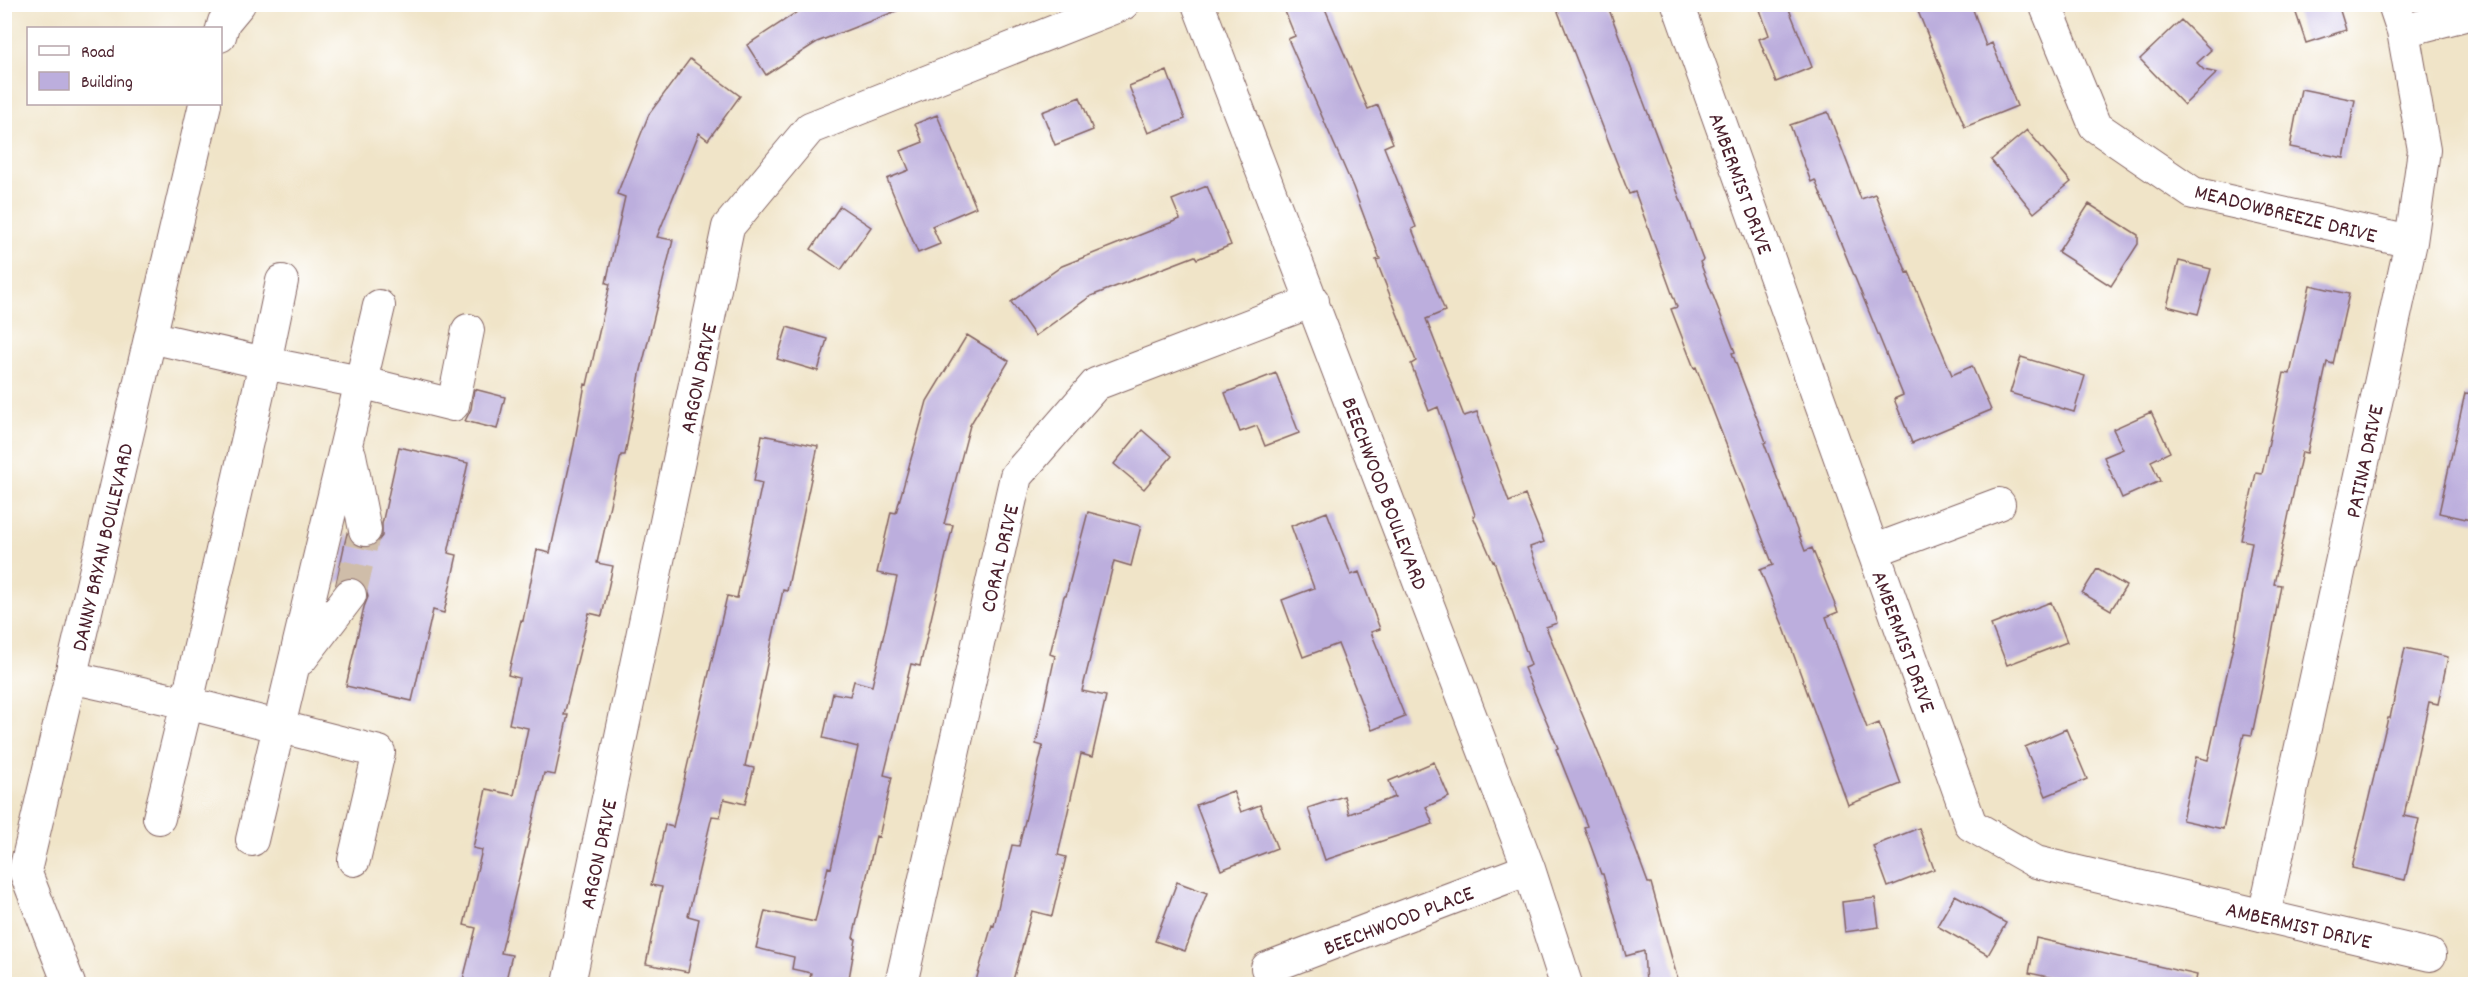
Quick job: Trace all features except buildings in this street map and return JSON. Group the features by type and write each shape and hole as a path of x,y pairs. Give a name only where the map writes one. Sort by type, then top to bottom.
{"street":[{"path":"222,29 224,22 239,4"},
{"name":"ARGON DRIVE","path":"569,984 728,226 810,128 1124,4"},
{"name":"BEECHWOOD BOULEVARD","path":"1198,4 1529,869 1566,984"},
{"name":"AMBERMIST DRIVE","path":"1678,4 1971,825 2036,862 2430,955"},
{"name":"MEADOWBREEZE DRIVE","path":"2045,4 2096,126 2193,193 2411,242"},
{"path":"2399,18 2475,12"},
{"name":"PATINA DRIVE","path":"2264,916 2411,242 2424,150 2399,18"},
{"name":"DANNY BRYAN BOULEVARD","path":"69,984 25,871 205,105"},
{"path":"159,818 265,363 282,280"},
{"name":"CORAL DRIVE","path":"901,984 1016,476 1096,384 1313,301"},
{"path":"252,840 348,446 360,382 379,306"},
{"path":"150,337 360,382 453,405 468,330"},
{"path":"348,446 365,530"},
{"path":"1873,551 1999,504"},
{"path":"293,668 350,595"},
{"path":"70,677 187,703 379,752 354,860"},
{"name":"BEECHWOOD PLACE","path":"1267,968 1529,869"}],"tunnel":[{"path":"350,595 365,530"}]}
